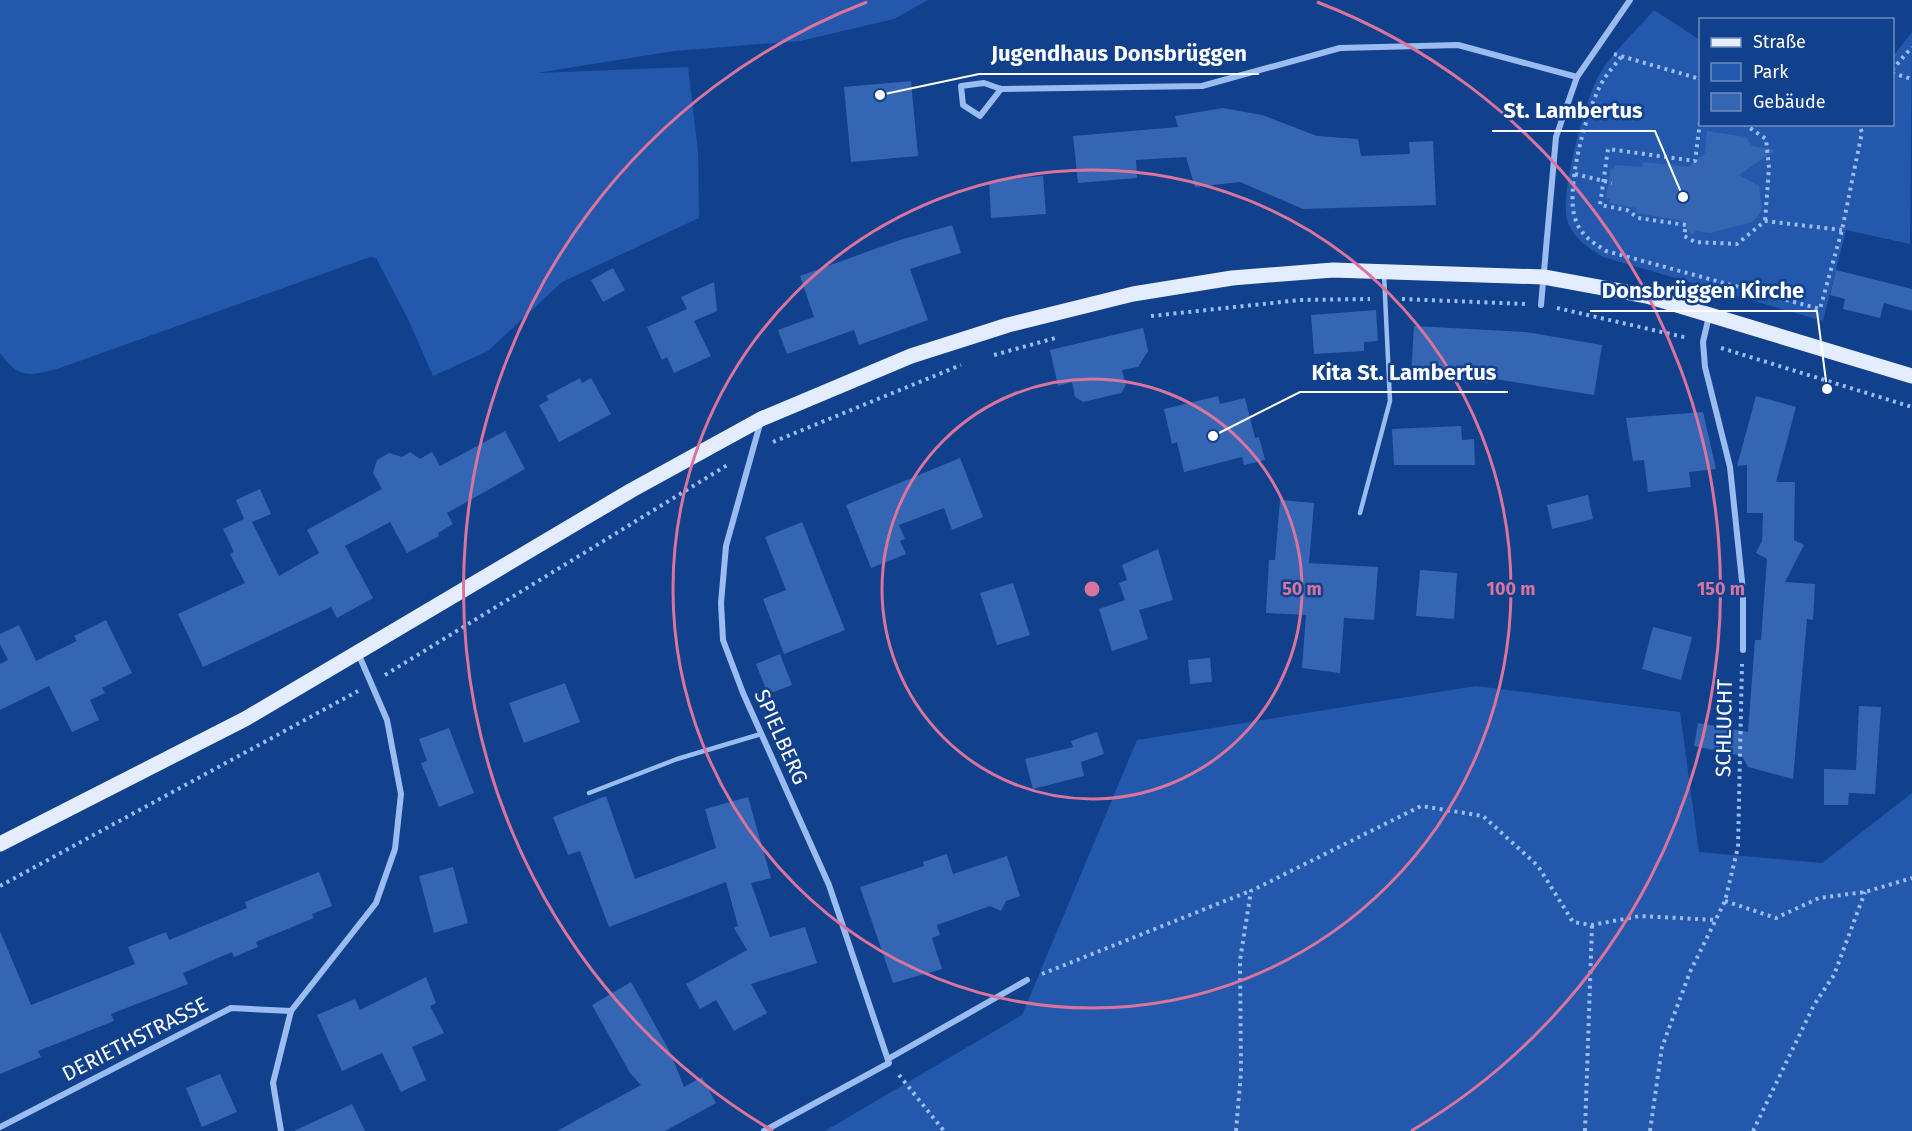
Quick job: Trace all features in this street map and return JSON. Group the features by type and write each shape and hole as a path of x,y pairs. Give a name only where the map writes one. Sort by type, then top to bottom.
{"main road":[{"path":"0,844 246,719 632,490 761,419 911,356 1008,325 1133,294 1232,278 1333,270 1544,277 1647,296 1912,376"}],"street":[{"path":"1541,305 1556,136 1576,76 1630,0"},
{"path":"1001,89 980,116 963,105 961,86 984,83 1001,89 1202,86 1340,48 1458,45 1576,76"},
{"name":"SCHLUCHT","path":"1710,315 1702,342 1705,367 1730,467 1743,591 1743,650"},
{"name":"SPIELBERG","path":"761,419 750,451 726,546 721,603 723,640 761,734 829,885 889,1061"},
{"path":"282,1131 273,1083 291,1011 376,903 395,849 401,794 391,741 387,720 358,653"},
{"path":"764,1131 1027,980"},
{"name":"DERIETHSTRASSE","path":"0,1127 231,1008 291,1011"}],"lane":[{"path":"1360,513 1390,401 1384,272"},
{"path":"589,793 677,759 761,734"}],"path":[{"path":"1597,46 1622,57 1699,78"},
{"path":"1894,71 1912,47"},
{"path":"1622,57 1604,78 1592,102 1585,124 1572,201 1575,219 1586,238 1606,251 1820,309 1842,230 1862,132 1859,126"},
{"path":"1894,72 1912,78"},
{"path":"1700,126 1695,161 1608,149 1600,205 1628,210 1638,218 1686,225 1684,236 1695,242 1737,244 1765,221 1842,230"},
{"path":"1746,126 1766,139 1769,168 1765,221"},
{"path":"1553,170 1612,183"},
{"path":"1541,305 1702,342 1912,407"},
{"name":"SCHLUCHT","path":"1650,1131 1662,1047 1690,972 1725,901 1738,847 1743,650"},
{"path":"1027,980 1251,891 1421,806 1483,816 1538,866 1573,922 1592,925 1640,916 1716,920"},
{"path":"1725,901 1776,918 1819,898 1865,892 1912,878"},
{"path":"1236,1131 1241,1072 1240,960 1251,891"},
{"path":"1753,1131 1809,1015 1834,975 1865,892"},
{"path":"1586,1131 1592,925"},
{"path":"889,1061 944,1131"}],"green space":[{"path":"0,0 928,0 894,19 800,41 674,51 537,73 688,67 698,151 699,218 562,282 488,351 433,376 408,319 376,258 370,257 60,368 26,374 13,368 0,353"},
{"path":"1654,10 1699,39 1699,126 1894,126 1894,55 1912,32 1910,244 1846,230 1823,321 1603,257 1583,243 1571,229 1566,211 1574,150 1586,107 1598,77 1624,42"},
{"path":"1476,686 1680,712 1699,852 1822,863 1912,793 1912,1131 825,1131 1022,1015 1137,740"}],"building":[{"path":"911,81 918,156 851,162 844,87"},
{"path":"1223,108 1262,115 1317,136 1358,139 1361,156 1410,154 1409,142 1433,141 1436,205 1303,209 1240,182 1195,187 1186,157 1136,160 1137,178 1078,183 1073,136 1178,127 1175,116"},
{"path":"1707,131 1746,137 1752,146 1775,150 1739,175 1759,186 1762,210 1753,222 1710,233 1696,231 1692,235 1679,220 1636,213 1636,208 1609,203 1610,199 1606,198 1611,168 1614,169 1615,165 1642,167 1644,162 1688,167 1705,153"},
{"path":"1043,176 1046,214 991,218 989,181"},
{"path":"952,225 961,253 910,269 928,320 859,345 854,330 787,354 778,330 814,317 800,276 900,240"},
{"path":"613,268 625,290 603,302 591,280"},
{"path":"1836,270 1912,289 1912,311 1884,303 1880,318 1843,309 1845,299 1830,295"},
{"path":"714,282 717,311 694,321 711,356 674,373 667,357 662,360 647,327 687,309 681,297"},
{"path":"1376,310 1378,341 1364,342 1364,351 1314,354 1311,315"},
{"path":"1414,326 1526,332 1602,345 1594,395 1489,378 1488,383 1411,377"},
{"path":"1143,328 1148,351 1138,367 1122,370 1126,385 1121,393 1083,402 1075,397 1072,382 1058,386 1050,350"},
{"path":"580,378 582,383 591,378 611,414 559,442 539,405 549,400 546,396"},
{"path":"1218,396 1220,404 1245,398 1255,438 1259,437 1265,460 1244,465 1242,457 1184,472 1177,442 1172,444 1164,409"},
{"path":"1756,396 1796,407 1776,482 1795,482 1794,540 1804,545 1785,582 1815,584 1813,620 1807,619 1793,779 1748,767 1742,756 1694,746 1698,723 1748,732 1755,640 1761,640 1767,559 1756,553 1762,541 1763,513 1747,513 1747,465 1737,466"},
{"path":"1703,412 1716,469 1689,472 1691,487 1648,492 1644,460 1633,461 1626,418"},
{"path":"1461,426 1462,440 1474,439 1475,465 1394,465 1392,429"},
{"path":"505,431 525,469 447,513 453,524 438,533 439,536 407,553 390,522 345,546 373,598 337,618 331,607 203,667 178,614 245,583 230,554 234,552 223,529 244,519 236,500 260,489 271,514 252,522 279,576 319,553 307,530 382,489 373,473 377,460 389,453 402,457 410,452 420,459 432,452 440,466"},
{"path":"960,458 983,517 952,530 944,508 899,525 905,539 900,541 906,554 871,568 846,505"},
{"path":"1588,495 1593,519 1552,529 1547,505"},
{"path":"1280,500 1314,503 1309,563 1378,567 1374,620 1344,618 1340,673 1302,668 1306,615 1266,613 1269,560 1275,560"},
{"path":"802,522 845,630 784,654 763,599 786,590 765,537"},
{"path":"1158,549 1173,600 1139,610 1148,639 1112,651 1099,609 1125,600 1119,583 1127,580 1122,565"},
{"path":"1420,570 1457,573 1454,619 1416,616"},
{"path":"1013,583 1030,635 997,645 980,593"},
{"path":"106,620 132,673 102,688 105,693 90,700 99,720 72,732 49,686 0,710 0,664 8,660 0,644 0,634 19,625 36,661 77,641 74,636"},
{"path":"1653,627 1692,637 1681,680 1642,669"},
{"path":"780,654 792,685 768,694 756,664"},
{"path":"1210,658 1212,682 1190,684 1188,660"},
{"path":"565,683 580,722 524,743 509,703"},
{"path":"1859,706 1881,707 1875,794 1849,793 1848,805 1824,805 1824,769 1856,770"},
{"path":"449,728 474,793 439,807 421,763 427,761 419,739"},
{"path":"1097,732 1104,754 1081,762 1084,776 1033,789 1025,759 1073,747 1071,741"},
{"path":"606,796 635,879 716,848 705,809 748,797 771,878 751,883 770,937 805,927 817,963 751,984 767,1013 734,1031 716,1000 700,1009 686,984 747,950 734,928 738,926 726,882 609,927 580,851 568,855 553,817"},
{"path":"947,854 953,874 1007,856 1020,896 1006,901 1001,911 990,906 937,925 940,935 932,938 942,969 893,983 860,887 924,866 923,862"},
{"path":"453,867 468,923 434,933 419,876"},
{"path":"319,872 332,906 312,914 314,918 256,942 258,947 234,957 232,952 183,973 188,984 111,1014 114,1021 38,1051 41,1057 0,1074 0,931 31,1005 135,964 128,947 166,932 169,940 247,908 245,902"},
{"path":"426,977 436,1003 430,1006 444,1033 412,1047 426,1080 401,1092 382,1053 342,1071 317,1015 355,999 360,1010"},
{"path":"631,982 670,1052 684,1087 702,1077 716,1103 665,1131 557,1131 641,1085 630,1073 592,1005"},
{"path":"220,1074 237,1112 202,1127 186,1088"},
{"path":"352,1104 365,1131 294,1131"}],"place":[{"name":"Jugendhaus Donsbrüggen","path":"880,95"},
{"name":"St. Lambertus","path":"1683,197"},
{"name":"Donsbrüggen Kirche","path":"1827,389"},
{"name":"Kita St. Lambertus","path":"1213,436"}]}
